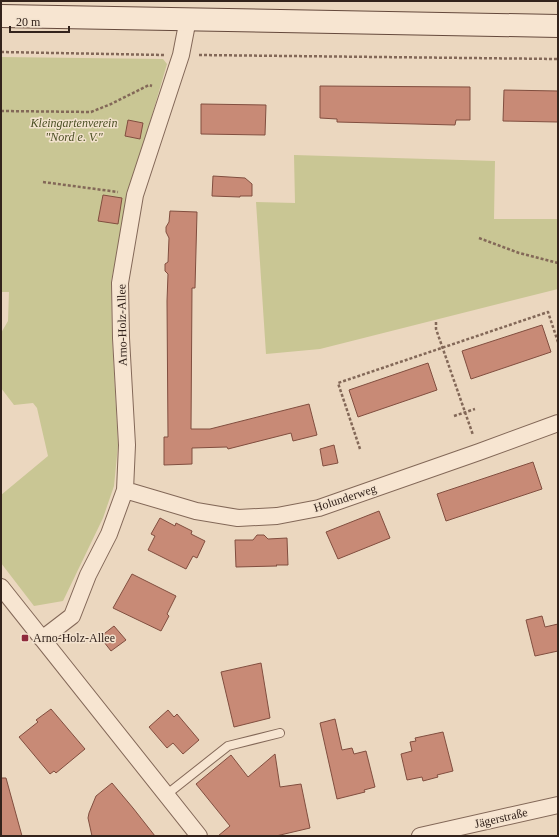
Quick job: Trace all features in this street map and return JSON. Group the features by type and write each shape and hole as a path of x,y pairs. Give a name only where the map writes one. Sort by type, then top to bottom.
{"main road":[{"path":"1,16 558,26"}],"street":[{"name":"Arno-Holz-Allee","path":"42,640 72,616 88,575 109,534 125,490 127,445 121,338 120,283 135,195 182,55 188,19"},
{"name":"Holunderweg","path":"125,490 196,511 238,518 277,516 319,508 558,423"},
{"path":"1,587 199,836"},
{"name":"Jägerstraße","path":"420,836 558,805"}],"lane":[{"path":"166,795 228,746 280,733"}],"path":[{"path":"1,52 558,59"},
{"path":"1,111 91,112 149,85 171,88"},
{"path":"43,182 135,195"},
{"path":"478,238 519,253 558,263"},
{"path":"360,449 338,384 548,312 558,342"},
{"path":"436,322 436,329 479,452"},
{"path":"454,416 475,409"}],"green space":[{"name":"Kleingartenverein \"Nord e. V.\"","path":"1,57 163,59 167,64 128,197 111,282 112,336 118,445 114,486 103,518 63,601 34,606 1,563 1,495 48,456 37,408 33,403 14,405 1,388 1,333 8,321 9,292 1,292"},
{"path":"294,155 495,161 494,219 558,219 558,289 320,349 266,354 256,202 295,203"}],"building":[{"path":"320,86 470,87 470,120 456,120 455,125 337,122 337,119 320,118"},
{"path":"504,90 558,91 558,122 503,121"},
{"path":"201,104 266,105 265,135 201,134"},
{"path":"128,120 143,123 140,139 125,136"},
{"path":"213,176 245,178 252,184 252,196 212,196"},
{"path":"103,195 122,198 118,224 98,221"},
{"path":"170,211 197,212 195,288 192,288 191,429 210,429 309,404 317,435 293,441 291,433 228,449 227,447 192,448 192,464 164,465 164,437 168,437 168,274 165,271 165,264 168,262 169,238 166,232 166,227 169,222"},
{"path":"542,325 551,352 471,379 462,351"},
{"path":"428,363 437,390 358,417 349,390"},
{"path":"334,445 338,463 323,466 320,449"},
{"path":"533,462 542,489 446,521 437,494"},
{"path":"379,511 390,538 338,559 326,532"},
{"path":"160,518 175,526 176,523 192,531 191,534 205,541 197,558 193,556 186,569 148,550 155,536 151,534"},
{"path":"257,535 264,535 268,539 287,538 288,565 236,567 235,540 253,540"},
{"path":"132,574 176,596 167,614 169,616 161,631 113,608"},
{"path":"542,616 545,627 558,624 558,651 535,656 526,620"},
{"path":"114,626 126,640 111,651 100,637"},
{"path":"261,663 270,718 234,727 221,672"},
{"path":"51,709 85,749 56,773 54,771 50,774 19,737 38,722 36,720"},
{"path":"168,710 174,717 177,714 199,740 183,754 173,743 167,748 149,727"},
{"path":"335,719 342,750 352,748 354,754 366,751 375,787 364,790 365,792 337,799 320,723"},
{"path":"443,732 453,771 437,775 438,777 423,781 422,777 407,780 401,754 412,751 410,742 416,741 415,738"},
{"path":"275,754 280,787 301,784 310,828 276,836 218,836 230,826 196,784 231,755 248,777"},
{"path":"1,778 6,778 22,836 1,836"},
{"path":"112,783 155,836 92,836 88,818 89,813 96,796"}],"place":[{"name":"Arno-Holz-Allee","path":"25,638"}]}
